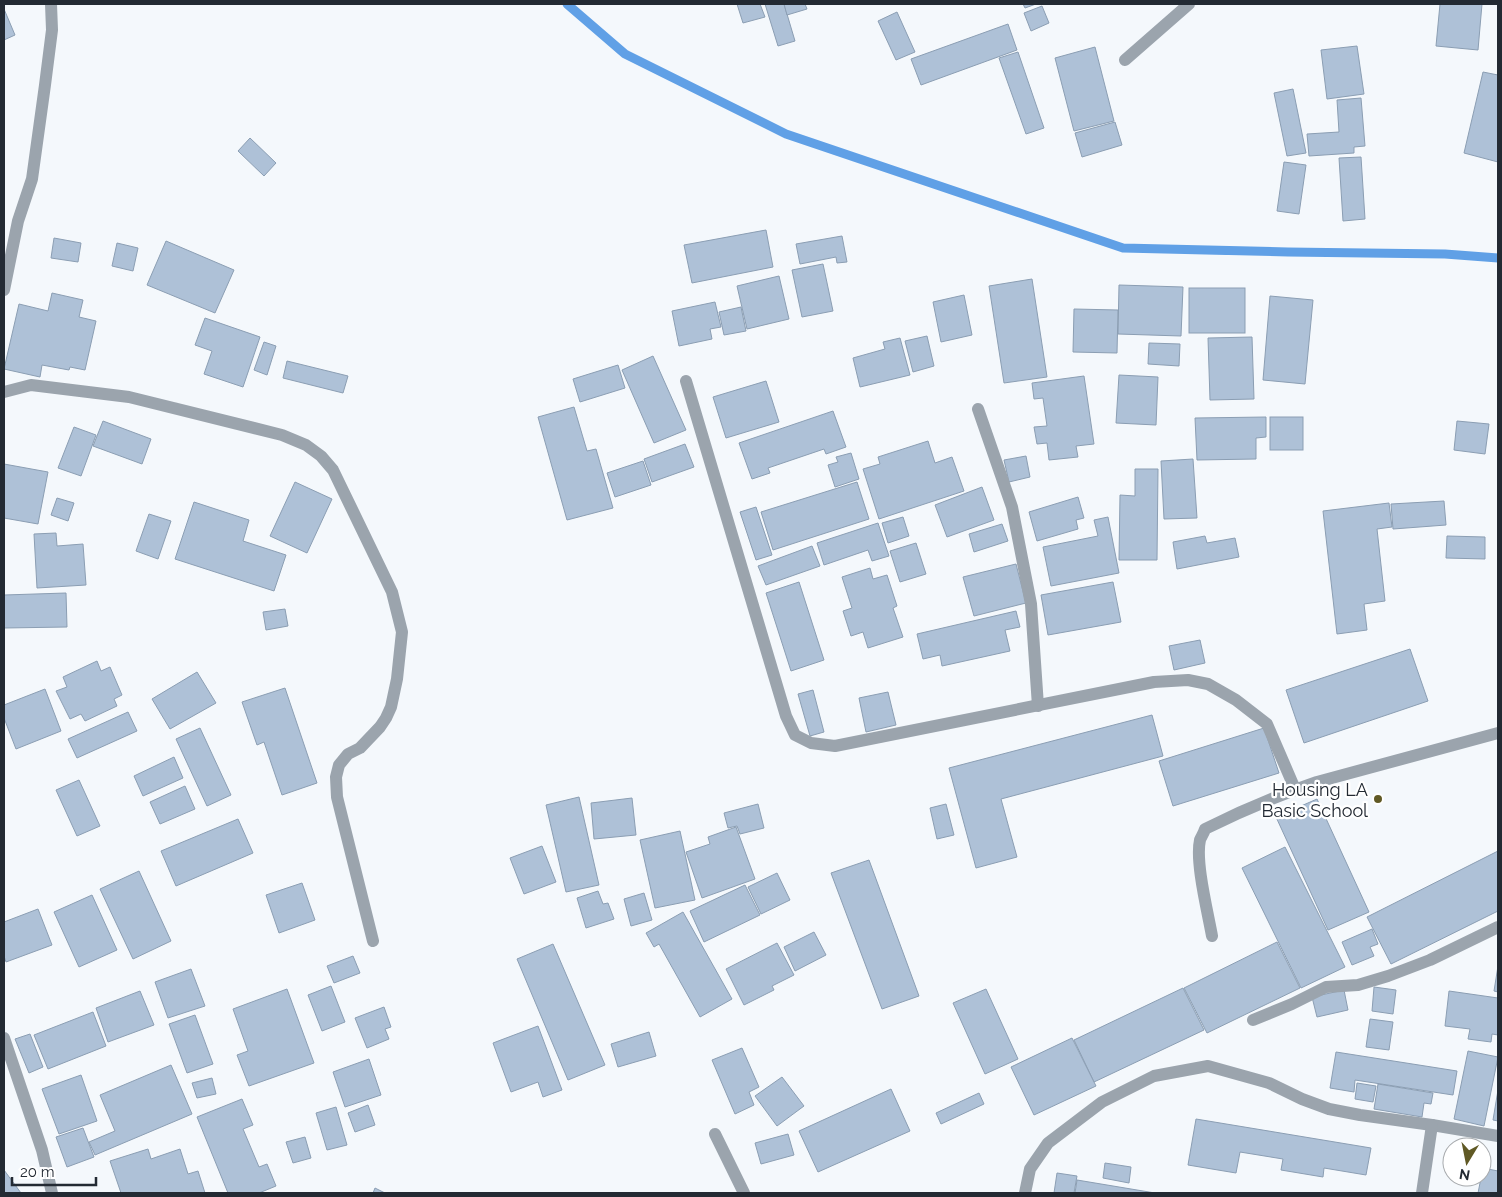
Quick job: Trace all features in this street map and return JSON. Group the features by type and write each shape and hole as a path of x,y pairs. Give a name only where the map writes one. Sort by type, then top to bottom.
{"street":[{"path":"4,290 18,221 32,179 52,30 51,4"},
{"path":"1125,60 1190,4"},
{"path":"686,380 786,716 796,735 811,743 835,746 1154,682 1188,680 1208,684 1236,700 1267,724 1295,789"},
{"path":"4,392 31,385 129,397 282,435 306,445 333,470 392,592 402,632 398,680 386,718 360,748 348,754 338,765 336,777 336,797 373,941"},
{"path":"978,409 1012,507 1031,604 1038,706"},
{"path":"1212,936 1199,853 1200,840 1205,829 1295,789 1498,732"},
{"path":"1253,1020 1326,987 1358,985 1388,976 1430,960 1498,927"},
{"path":"4,1038 42,1150 52,1193"},
{"path":"1025,1193 1030,1169 1048,1143 1102,1102 1154,1076 1208,1066 1269,1082 1302,1099 1328,1109 1498,1136"},
{"path":"1422,1193 1432,1125"},
{"path":"715,1134 744,1193"}],"building":[{"path":"737,4 760,4 765,17 743,23"},
{"path":"765,4 784,4 795,41 778,46"},
{"path":"784,4 805,4 807,9 787,15"},
{"path":"1023,4 1036,4 1025,8"},
{"path":"1440,4 1482,4 1478,50 1436,46"},
{"path":"1042,6 1049,23 1031,31 1024,13"},
{"path":"4,9 15,35 4,40"},
{"path":"897,12 915,52 896,60 878,21"},
{"path":"1008,24 1017,50 921,85 911,59"},
{"path":"1357,46 1364,94 1327,99 1321,50"},
{"path":"1095,47 1114,121 1074,131 1055,58"},
{"path":"1018,52 1044,128 1026,134 999,58"},
{"path":"1483,72 1498,75 1498,162 1464,153"},
{"path":"1293,89 1306,153 1287,156 1274,93"},
{"path":"1361,98 1365,146 1354,147 1354,153 1309,156 1307,134 1339,132 1337,100"},
{"path":"1115,122 1122,145 1082,157 1075,133"},
{"path":"250,138 276,163 264,176 238,151"},
{"path":"1361,157 1365,219 1343,221 1339,158"},
{"path":"1284,162 1306,165 1299,214 1277,211"},
{"path":"766,230 773,267 692,283 684,245"},
{"path":"842,236 847,262 837,263 836,257 800,264 796,244"},
{"path":"54,238 81,243 78,262 51,258"},
{"path":"166,241 234,270 215,313 147,285"},
{"path":"117,243 138,248 133,271 112,266"},
{"path":"823,264 833,311 802,317 792,270"},
{"path":"779,276 789,319 747,329 737,286"},
{"path":"1032,279 1047,377 1004,383 989,286"},
{"path":"1119,285 1183,287 1181,336 1118,334"},
{"path":"1189,288 1245,288 1245,333 1189,333"},
{"path":"52,293 83,300 79,317 96,321 85,370 70,367 69,370 42,365 40,377 4,369 19,304 48,311"},
{"path":"964,295 972,335 941,342 933,302"},
{"path":"1270,296 1313,300 1305,384 1263,380"},
{"path":"715,302 721,327 710,329 712,339 679,346 672,311"},
{"path":"741,307 746,331 724,335 719,312"},
{"path":"1074,309 1118,310 1117,353 1073,352"},
{"path":"205,318 260,337 243,387 204,374 212,351 195,345"},
{"path":"927,336 934,366 913,372 905,341"},
{"path":"1252,337 1254,399 1210,400 1208,338"},
{"path":"900,338 910,375 860,387 853,358 885,349 883,342"},
{"path":"264,342 276,346 267,375 254,370"},
{"path":"1149,343 1180,344 1179,366 1148,364"},
{"path":"653,356 686,430 654,443 622,370"},
{"path":"287,361 348,376 343,393 283,378"},
{"path":"618,365 625,388 580,402 573,379"},
{"path":"1119,375 1158,377 1156,425 1116,423"},
{"path":"1084,376 1094,444 1076,446 1078,457 1049,460 1047,443 1037,444 1034,427 1047,426 1043,398 1034,399 1032,383"},
{"path":"766,381 779,422 726,438 713,397"},
{"path":"574,407 587,451 596,449 613,508 567,520 538,417"},
{"path":"833,411 846,447 826,454 824,449 768,468 770,473 752,479 739,443"},
{"path":"1266,417 1266,437 1256,438 1256,459 1197,460 1195,418"},
{"path":"1270,417 1303,417 1303,450 1270,450"},
{"path":"103,421 151,439 142,464 93,446"},
{"path":"1457,421 1489,424 1485,454 1454,450"},
{"path":"74,427 96,435 81,476 58,468"},
{"path":"928,441 935,463 952,457 964,491 879,519 863,469 880,464 878,457"},
{"path":"685,444 694,467 652,482 644,459"},
{"path":"851,453 859,479 835,487 828,465 838,462 836,457"},
{"path":"1026,456 1030,477 1009,482 1004,460"},
{"path":"1193,459 1197,518 1164,519 1161,461"},
{"path":"643,461 651,485 615,497 607,473"},
{"path":"4,464 48,472 38,524 4,518"},
{"path":"1135,469 1158,469 1157,560 1119,560 1120,495 1135,496"},
{"path":"295,482 332,499 307,553 270,536"},
{"path":"857,482 869,519 773,550 761,512"},
{"path":"982,487 994,520 947,537 935,505"},
{"path":"1078,497 1084,518 1076,520 1078,529 1037,541 1029,512"},
{"path":"57,498 74,503 68,521 51,515"},
{"path":"1444,501 1446,525 1393,529 1391,504"},
{"path":"194,502 249,520 243,541 286,555 274,591 175,559"},
{"path":"1389,503 1392,527 1377,529 1385,601 1364,604 1367,630 1337,634 1323,511"},
{"path":"756,507 772,555 756,560 740,512"},
{"path":"149,514 171,521 158,559 136,551"},
{"path":"903,517 909,536 888,543 882,523"},
{"path":"1108,517 1119,573 1051,586 1043,547 1098,536 1094,520"},
{"path":"878,523 889,556 872,561 868,550 824,565 817,543"},
{"path":"1002,524 1008,541 974,552 969,534"},
{"path":"56,533 57,546 83,544 86,585 37,588 34,534"},
{"path":"1205,536 1207,543 1235,538 1239,557 1177,569 1173,542"},
{"path":"1447,536 1485,537 1485,559 1446,558"},
{"path":"916,543 926,574 900,582 890,551"},
{"path":"812,546 820,566 766,585 758,566"},
{"path":"1016,564 1026,603 974,616 963,577"},
{"path":"870,568 873,579 887,575 897,606 893,608 903,637 868,648 863,632 851,636 843,611 852,608 842,577"},
{"path":"799,582 824,660 791,671 766,593"},
{"path":"1113,582 1121,622 1048,635 1041,595"},
{"path":"66,593 67,627 4,628 4,595"},
{"path":"285,609 288,626 266,630 263,612"},
{"path":"1016,611 1020,627 1005,630 1010,651 942,666 940,655 923,659 917,634"},
{"path":"1200,640 1205,663 1174,670 1169,646"},
{"path":"1410,649 1428,701 1304,743 1286,690"},
{"path":"97,661 101,671 110,667 122,695 114,699 117,706 85,721 81,714 70,719 56,691 67,687 63,677"},
{"path":"197,672 216,703 170,729 152,699"},
{"path":"285,688 317,783 282,795 264,742 257,745 242,702"},
{"path":"45,689 61,731 16,749 4,718 4,705"},
{"path":"813,690 824,732 810,736 798,694"},
{"path":"888,692 896,725 866,732 859,698"},
{"path":"128,712 137,731 77,758 68,739"},
{"path":"1152,715 1163,756 1001,799 1017,857 976,868 949,768"},
{"path":"200,728 231,795 207,806 176,739"},
{"path":"1264,728 1279,773 1173,806 1159,761"},
{"path":"174,757 183,778 143,796 134,776"},
{"path":"79,780 100,826 77,836 56,790"},
{"path":"185,786 195,809 160,824 150,802"},
{"path":"579,797 599,885 566,892 546,805"},
{"path":"632,798 636,835 594,839 591,803"},
{"path":"1317,799 1369,912 1328,930 1276,817"},
{"path":"758,804 764,828 740,834 737,826 728,828 724,813"},
{"path":"946,804 954,835 937,839 930,808"},
{"path":"238,819 253,853 176,886 161,851"},
{"path":"736,827 755,879 702,898 686,852 710,844 708,837"},
{"path":"680,831 695,900 655,908 640,840"},
{"path":"542,846 556,882 524,894 510,858"},
{"path":"1285,847 1345,967 1301,988 1242,868"},
{"path":"1498,851 1498,911 1391,964 1367,917"},
{"path":"869,860 919,996 882,1009 831,873"},
{"path":"139,871 171,941 133,959 100,889"},
{"path":"777,873 790,900 761,914 748,887"},
{"path":"302,883 315,920 279,933 266,895"},
{"path":"745,885 760,915 704,942 690,911"},
{"path":"598,891 603,904 608,903 614,919 586,928 577,898"},
{"path":"644,893 652,920 631,926 624,899"},
{"path":"92,895 117,950 79,967 54,912"},
{"path":"38,909 52,945 6,962 4,956 4,922"},
{"path":"683,912 732,999 700,1017 659,944 654,947 646,933"},
{"path":"1372,929 1378,944 1370,947 1374,956 1352,965 1342,942"},
{"path":"814,932 826,955 795,971 784,947"},
{"path":"1277,942 1300,988 1207,1033 1184,988"},
{"path":"777,943 794,975 772,986 774,990 744,1005 726,969"},
{"path":"553,944 605,1065 568,1080 517,959"},
{"path":"353,956 360,973 334,983 327,966"},
{"path":"1498,966 1498,992 1494,991"},
{"path":"191,969 205,1006 168,1018 155,982"},
{"path":"331,986 345,1022 322,1031 308,995"},
{"path":"1374,987 1396,990 1393,1014 1372,1011"},
{"path":"1183,988 1204,1030 1094,1082 1074,1040"},
{"path":"287,989 314,1063 249,1086 237,1055 248,1051 233,1009"},
{"path":"986,989 1018,1059 985,1074 953,1003"},
{"path":"1344,990 1348,1010 1317,1017 1312,997"},
{"path":"140,991 154,1025 108,1042 96,1008"},
{"path":"1449,991 1498,998 1498,1035 1492,1034 1491,1042 1468,1039 1470,1029 1445,1026"},
{"path":"384,1007 391,1027 385,1029 389,1039 367,1048 355,1018"},
{"path":"93,1012 106,1046 48,1069 34,1035"},
{"path":"195,1015 213,1064 187,1073 169,1024"},
{"path":"1370,1019 1393,1022 1389,1050 1366,1047"},
{"path":"538,1026 562,1090 543,1097 538,1082 511,1092 493,1043"},
{"path":"649,1032 656,1056 618,1067 611,1044"},
{"path":"30,1034 43,1067 29,1073 15,1039"},
{"path":"1072,1038 1096,1086 1034,1115 1011,1067"},
{"path":"742,1048 759,1087 749,1092 754,1105 735,1114 712,1060"},
{"path":"1468,1051 1498,1057 1484,1126 1454,1119"},
{"path":"1336,1052 1457,1071 1453,1095 1355,1080 1354,1092 1330,1088"},
{"path":"369,1059 381,1095 345,1107 333,1072"},
{"path":"171,1065 192,1114 95,1155 89,1142 115,1131 100,1095"},
{"path":"81,1075 97,1121 59,1134 42,1089"},
{"path":"782,1077 804,1106 777,1126 755,1096"},
{"path":"212,1078 216,1094 197,1098 192,1083"},
{"path":"1357,1083 1376,1086 1373,1102 1355,1099"},
{"path":"1378,1084 1433,1093 1431,1104 1424,1103 1422,1117 1374,1109"},
{"path":"891,1089 910,1131 818,1172 799,1131"},
{"path":"1498,1090 1498,1121 1493,1120"},
{"path":"979,1093 984,1104 941,1124 936,1113"},
{"path":"242,1099 253,1125 243,1129 259,1167 267,1164 276,1186 259,1193 228,1193 197,1117"},
{"path":"368,1105 375,1125 355,1132 348,1113"},
{"path":"336,1107 347,1145 327,1150 316,1113"},
{"path":"1196,1119 1371,1148 1366,1175 1324,1168 1323,1177 1281,1170 1283,1159 1240,1152 1236,1173 1188,1165"},
{"path":"83,1128 94,1157 67,1167 56,1137"},
{"path":"788,1134 794,1155 761,1164 755,1143"},
{"path":"305,1137 311,1158 293,1163 286,1142"},
{"path":"148,1149 151,1159 180,1149 188,1174 198,1171 205,1193 121,1193 110,1161"},
{"path":"1105,1163 1131,1167 1129,1183 1103,1178"},
{"path":"4,1170 21,1193 4,1193"},
{"path":"1492,1170 1498,1171 1498,1193 1478,1193 1479,1187 1492,1187"},
{"path":"1057,1173 1077,1176 1074,1193 1054,1193"},
{"path":"1077,1180 1155,1193 1075,1193"},
{"path":"375,1188 385,1193 373,1193"}],"waterway":[{"path":"567,4 625,54 786,134 1123,248 1445,254 1498,258"}],"place":[{"name":"Housing LA Basic School","path":"1378,799"}]}
